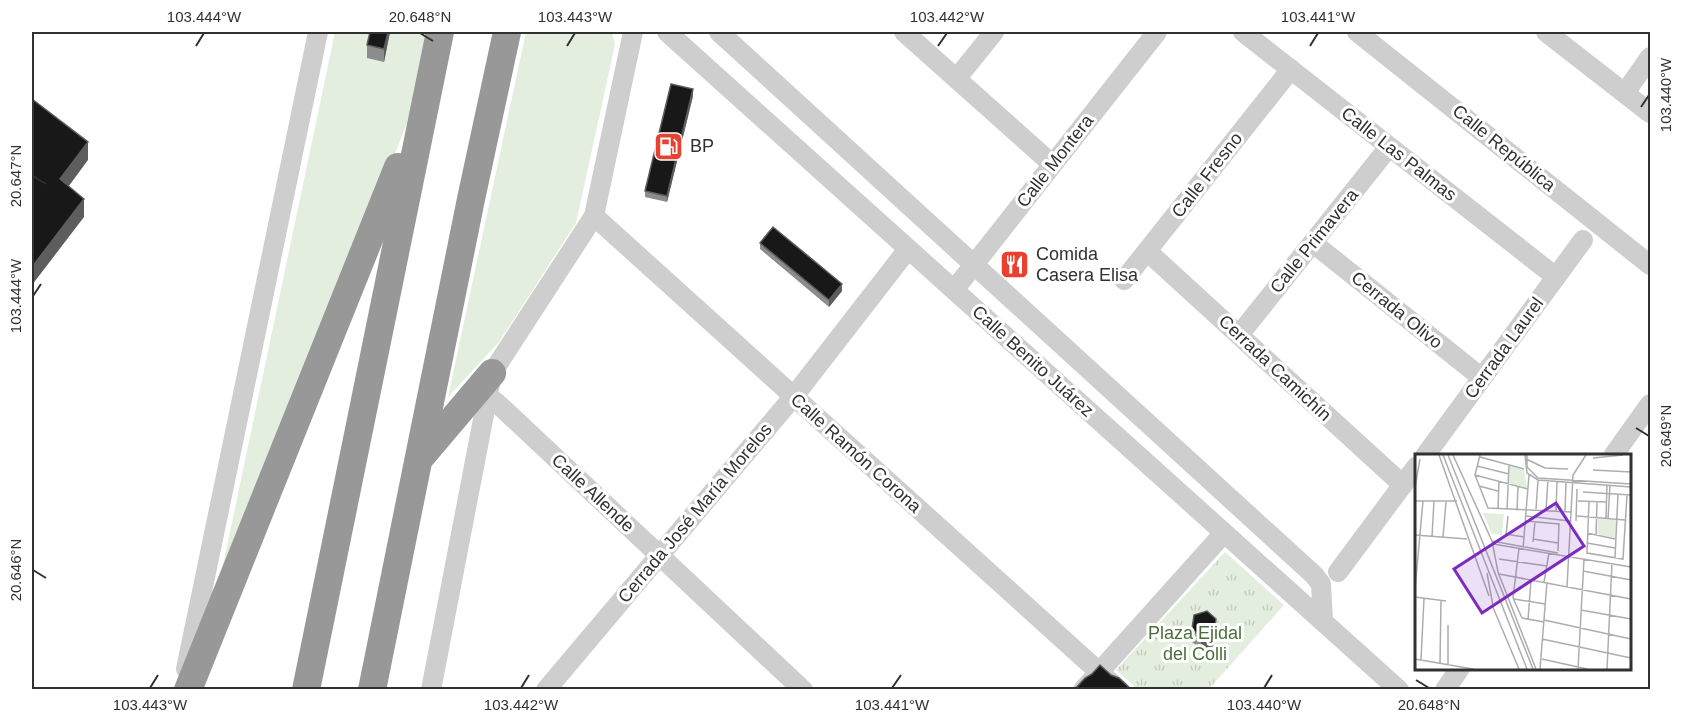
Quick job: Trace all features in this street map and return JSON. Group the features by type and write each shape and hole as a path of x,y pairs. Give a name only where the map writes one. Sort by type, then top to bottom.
{"highway":[{"path":"306,690 440,32"},
{"path":"372,690 507,32"},
{"path":"188,690 384,205 430,81"},
{"path":"419,459 489,385"}],"street":[{"path":"182,690 318,32"},
{"path":"432,690 489,385 594,216 633,32"},
{"name":"Calle Benito Juárez","path":"667,32 1399,690"},
{"name":"Calle Benito Juárez","path":"719,32 1314,575 1321,584 1323,621"},
{"path":"904,32 1052,164"},
{"path":"957,78 994,32"},
{"name":"Calle Montera","path":"954,290 1157,32"},
{"name":"Calle Las Palmas","path":"1243,32 1556,277"},
{"name":"Calle República","path":"1357,32 1650,265"},
{"path":"1546,32 1650,113"},
{"path":"1625,93 1650,57"},
{"name":"Calle Fresno","path":"1124,280 1291,69"},
{"name":"Calle Primavera","path":"1239,335 1389,147"},
{"name":"Calle Ramón Corona","path":"594,216 1119,690"},
{"name":"Cerrada Laurel","path":"1426,454 1583,240"},
{"name":"Cerrada Olivo","path":"1313,243 1482,378"},
{"name":"Cerrada José María Morelos","path":"546,690 794,396 908,249"},
{"name":"Cerrada Camichín","path":"1147,251 1403,486"},
{"name":"Calle Allende","path":"489,385 497,403 803,690"},
{"path":"1614,454 1650,404"},
{"path":"1338,572 1415,468"},
{"path":"1083,690 1224,533"},
{"path":"1445,690 1459,670"}],"green space":[{"path":"335,32 426,32 408,121 214,608"},
{"path":"526,32 612,32 615,45 576,223 499,342 448,397"},
{"name":"Plaza Ejidal del Colli","path":"1225,552 1284,605 1209,689 1137,689 1116,670"}],"building":[{"path":"370,32 388,32 384,49 367,45"},
{"name":"BP","path":"671,84 693,89 667,196 645,191"},
{"path":"32,99 88,142 60,179 84,199 32,267"},
{"path":"773,227 842,284 829,300 760,243"},
{"path":"1207,611 1216,619 1214,633 1201,637 1192,629 1194,615"},
{"path":"1100,665 1111,675 1119,678 1132,690 1074,690"}],"place":[{"name":"BP","path":"669,146"},
{"name":"Comida Casera Elisa","path":"1015,264"}]}
